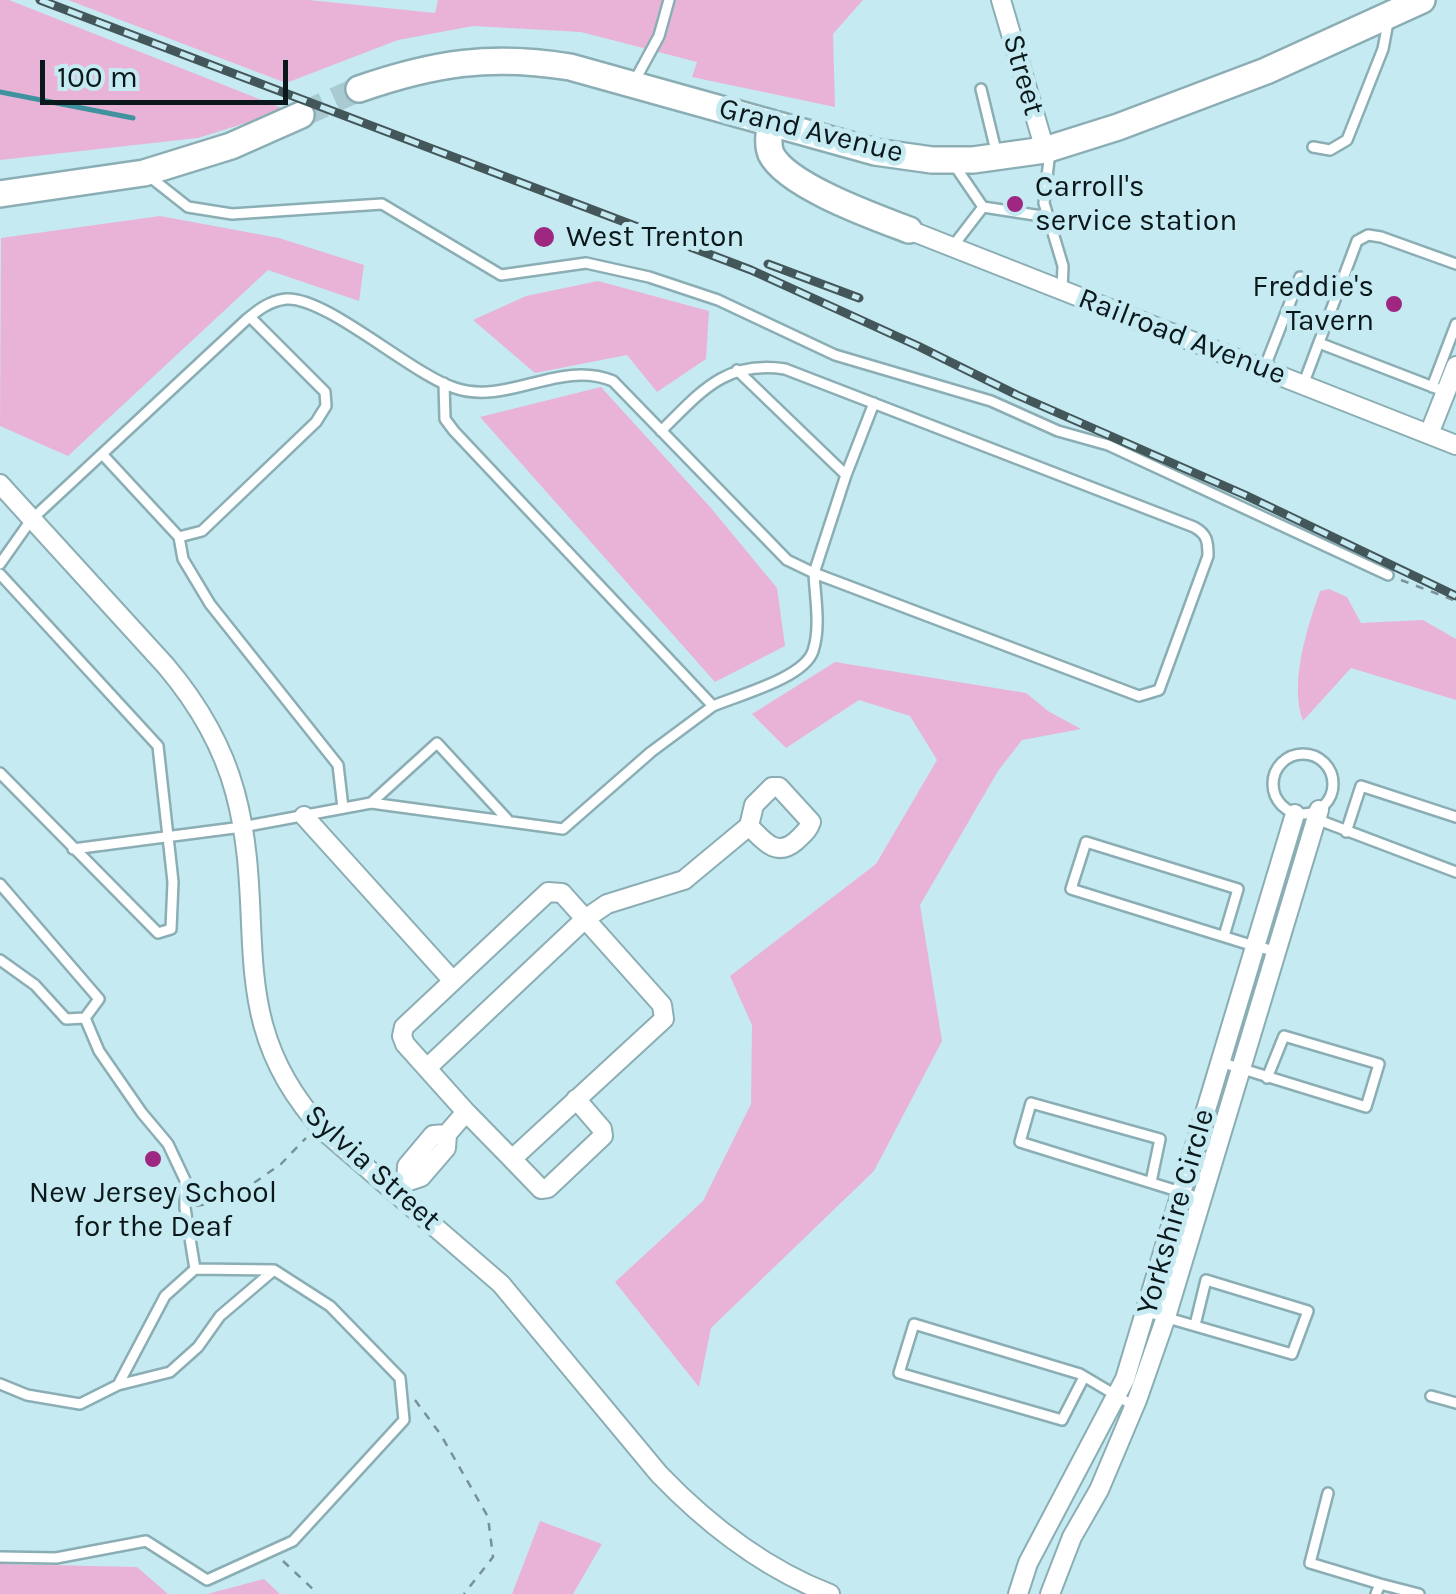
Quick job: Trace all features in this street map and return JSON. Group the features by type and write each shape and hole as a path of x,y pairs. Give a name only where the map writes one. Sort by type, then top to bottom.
{"main road":[{"name":"Grand Avenue","path":"359,89 420,69 498,59 570,67 876,152 950,160 997,158 1047,149 1193,100 1422,0"},
{"path":"0,194 144,173 231,146 301,115"},
{"path":"771,123 769,146 779,166 846,205 908,230"}],"street":[{"name":"Street","path":"1001,0 1047,149"},
{"name":"Railroad Avenue","path":"908,230 1456,444"},
{"path":"1430,434 1439,390 1456,366"},
{"name":"Sylvia Street","path":"0,484 189,694 224,757 242,827 254,984 264,1035 289,1088 324,1131 402,1188 500,1284 687,1503 770,1565 830,1594"},
{"name":"Yorkshire Circle","path":"1050,1594 1072,1537 1099,1490 1254,946 1310,814"},
{"name":"Yorkshire Circle","path":"1018,1594 1028,1563 1125,1402 1166,1317 1275,951 1310,814"},
{"path":"304,816 453,980"},
{"path":"427,1068 585,919 606,904 684,880 749,826"},
{"path":"512,1159 576,1100 664,1019 665,1012 562,893 548,892 404,1027 402,1036 466,1112 512,1159 541,1188 548,1188 602,1136 602,1129 576,1100"},
{"path":"402,1188 407,1166 432,1135 447,1134 466,1112"}],"lane":[{"path":"632,84 659,36 669,0"},
{"path":"1313,146 1330,150 1347,140 1384,49 1389,15"},
{"path":"981,90 997,158"},
{"path":"1047,149 1044,203 1063,266 1062,290"},
{"path":"950,160 983,207 1048,217"},
{"path":"144,173 188,206 232,214 382,204 501,274 586,263 648,277 718,300 835,355 992,401 1058,430 1108,445 1388,575"},
{"path":"952,247 983,207"},
{"path":"1303,384 1357,241 1368,235 1381,237 1456,264"},
{"path":"1264,370 1300,276"},
{"path":"0,564 31,520 250,317 268,304 292,299 336,318 444,383 485,394 572,374 597,375 613,381 660,430 787,560 1139,696 1160,690 1208,556 1207,538 1194,527 784,369 738,370 715,379 660,430"},
{"path":"179,537 202,531 316,422 326,406 326,392 250,317"},
{"path":"1318,343 1439,390 1456,324"},
{"path":"738,370 846,476"},
{"path":"444,383 444,418 454,431 713,706"},
{"path":"74,849 242,827 371,803 562,829 713,706 806,664 816,634 814,573 874,402"},
{"path":"103,455 179,537 182,560 210,604 338,765 343,808"},
{"path":"0,574 158,746 169,836 174,921 171,929 158,933 0,773"},
{"path":"371,803 437,743 508,821"},
{"path":"1310,814 1332,795 1332,775 1321,759 1302,753 1283,760 1273,778 1276,798 1282,806 1456,872"},
{"path":"1346,832 1361,786 1456,817"},
{"path":"1224,936 1238,889 1086,842 1071,889 1254,946 1275,951"},
{"path":"0,884 100,999 85,1018 66,1019 35,984 0,960"},
{"path":"85,1018 99,1051 168,1144 185,1180 185,1208 195,1269"},
{"path":"1220,1062 1267,1078 1366,1107 1378,1064 1284,1036 1267,1078"},
{"path":"1151,1182 1160,1139 1031,1103 1020,1142 1200,1198"},
{"path":"0,1557 56,1558 146,1541 207,1580 294,1541 404,1420 400,1378 330,1306 274,1270 195,1269 165,1296 118,1385"},
{"path":"0,1384 27,1395 80,1404 118,1385 170,1372 198,1347 220,1316 274,1270"},
{"path":"1147,1312 1292,1354 1308,1311 1206,1280 1194,1325"},
{"path":"1084,1376 1062,1420 900,1373 914,1324 1084,1376 1125,1402"},
{"path":"1431,1396 1456,1403"},
{"path":"1328,1493 1310,1564 1378,1589 1420,1594"}],"path":[{"path":"1388,575 1456,601"},
{"path":"185,1208 231,1199 280,1164 307,1138 324,1131"},
{"path":"400,1378 441,1435 488,1517 492,1557 464,1594"},
{"path":"272,1550 318,1594"}],"shaded area":[{"path":"0,0 9,0 287,110 198,138 0,160"},
{"path":"68,0 309,0 435,13 438,0 863,0 833,34 835,107 692,77 697,62 581,32 473,26 398,40 286,83"},
{"path":"160,216 279,238 364,265 359,301 268,270 68,456 0,426 1,238"},
{"path":"598,281 709,311 706,359 657,392 627,355 535,373 473,320 526,296"},
{"path":"601,387 711,508 777,588 785,646 715,682 480,417"},
{"path":"1329,589 1347,597 1361,623 1423,620 1456,639 1456,700 1351,668 1303,721 1298,690 1301,656 1320,591"},
{"path":"835,662 1026,693 1048,711 1081,729 1022,740 998,771 920,905 942,1041 874,1171 711,1328 699,1387 615,1282 703,1201 751,1104 752,1025 730,976 876,864 937,760 910,716 859,700 786,748 752,714"},
{"path":"540,1521 602,1544 573,1594 512,1594"},
{"path":"0,1564 137,1567 168,1594 0,1594"},
{"path":"264,1579 280,1594 207,1594"}],"waterway":[{"path":"0,92 133,118"}],"tunnel":[{"path":"301,115 359,89"}],"railway":[{"path":"40,0 751,270 1017,395 1245,495 1456,596"},
{"path":"768,264 859,298"}],"place":[{"name":"Carroll's service station","path":"1015,204"},
{"name":"West Trenton","path":"544,237"},
{"name":"Freddie's Tavern","path":"1394,304"},
{"name":"New Jersey School for the Deaf","path":"153,1159"}]}
